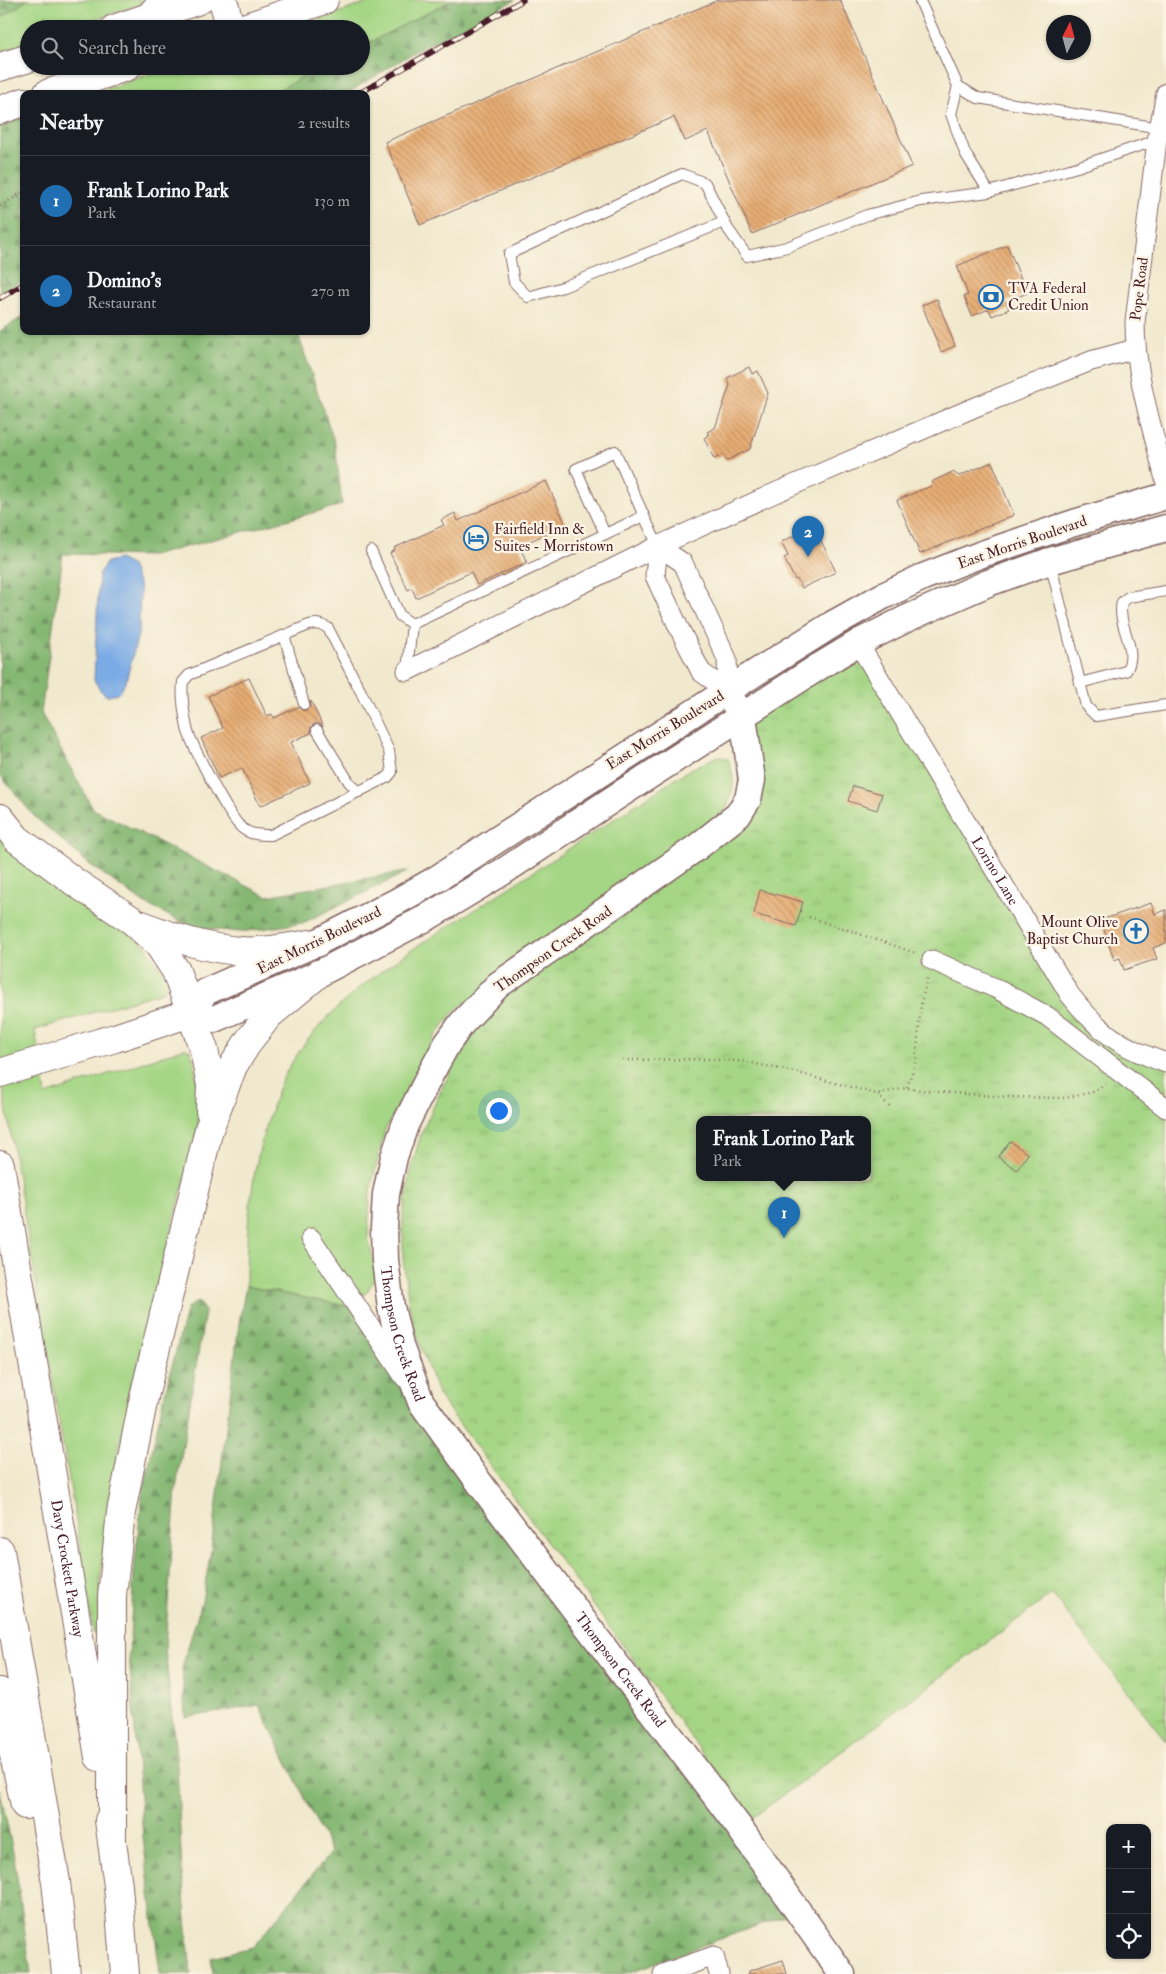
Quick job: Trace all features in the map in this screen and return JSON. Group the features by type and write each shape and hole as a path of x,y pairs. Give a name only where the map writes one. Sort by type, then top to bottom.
{"main road":[{"path":"132,20 157,8 199,0"},
{"path":"223,0 229,20"},
{"path":"267,20 324,0"},
{"path":"0,67 20,61"},
{"path":"59,90 102,75"},
{"path":"0,110 20,103"},
{"name":"East Morris Boulevard","path":"1166,496 1026,538 923,578 883,596 833,624 620,759 435,880 316,943 205,992 190,1012 214,1019 318,974 426,918 504,871 820,666 858,643 908,618 988,583 1050,561 1166,528"},
{"path":"728,691 743,717"},
{"name":"Thompson Creek Road","path":"743,717 752,780 748,799 738,815 696,848 498,985 462,1023 447,1044 405,1125 394,1157 386,1194 384,1260 391,1307 400,1346 420,1402 739,1827 842,1974"},
{"path":"0,818 17,839 76,883 132,921 159,945 176,971 204,1050 211,1086 209,1129"},
{"path":"132,921 206,947 232,950 275,950 316,943"},
{"path":"112,1837 112,1596 121,1512 144,1397 209,1129 232,1066 269,1015 318,974"},
{"path":"0,1073 115,1038 190,1012"},
{"name":"Davy Crockett Parkway","path":"0,1165 112,1837 125,1974"},
{"path":"0,1551 56,1882 66,1974"},
{"path":"0,1692 62,1974"}],"street":[{"name":"Pope Road","path":"1166,93 1135,322 1135,349 1138,372 1166,483"},
{"path":"407,671 658,546 973,408 1091,361 1135,349"},
{"path":"658,546 683,563 727,659 728,691"},
{"path":"658,546 655,576 678,626 701,672 728,691"},
{"path":"678,626 705,614"},
{"name":"Lorino Lane","path":"858,643 1070,995 1087,1016 1111,1038 1128,1048 1166,1064"},
{"path":"932,960 995,988 1047,1016 1166,1108"},
{"path":"311,1238 420,1402"},
{"path":"663,1974 714,1956 719,1974"}],"lane":[{"path":"920,1 958,86 978,98 1161,131"},
{"path":"958,86 951,114 965,153 989,192"},
{"path":"724,222 562,287 528,297 514,282 509,254 682,174 705,182 724,222 747,256 788,247 867,215 921,201 989,192 1077,167 1161,131"},
{"path":"605,534 576,469 616,451 658,546"},
{"path":"412,624 644,516"},
{"path":"371,551 400,616 412,624"},
{"path":"1050,561 1086,706 1096,716 1166,705"},
{"path":"1080,683 1126,671 1130,664 1131,655 1120,610 1122,602 1128,597 1166,590"},
{"path":"407,671 412,624"},
{"path":"309,625 322,625 328,628 361,692 388,751 392,772 388,777 359,792 271,835 254,834 241,828 211,780 187,730 182,697 183,682 190,675 309,625"},
{"path":"284,635 304,704"},
{"path":"317,730 349,782 359,792"}],"path":[{"path":"0,206 20,194"},
{"path":"809,917 906,948 932,960 921,1004 916,1061 906,1088"},
{"path":"623,1060 710,1059 747,1062 790,1071 877,1094 906,1088 938,1092 1066,1098 1093,1092 1121,1073"},
{"path":"877,1094 890,1107"}],"green space":[{"path":"0,0 27,0 0,19"},
{"path":"27,0 147,0 144,3 93,20 20,20 20,45 0,52 0,19"},
{"path":"376,0 452,0 370,42 370,20 316,20"},
{"path":"452,0 515,0 413,53 353,90 278,90 306,75 370,75 370,42"},
{"path":"147,75 306,75 278,90 103,90"},
{"path":"20,118 20,282 0,293 0,125"},
{"path":"20,318 20,335 298,335 335,444 342,505 152,556 63,554 41,713 93,809 267,896 409,871 303,923 240,932 191,927 144,903 89,864 34,816 0,775 0,331"},
{"path":"858,643 1087,1017 1166,1063 1166,1741 1052,1594 751,1819 439,1396 420,1346 409,1305 403,1259 403,1216 411,1169 421,1134 443,1086 498,985 738,815 743,717"},
{"path":"718,756 728,759 733,780 732,791 725,811 454,1011 436,1035 385,1130 370,1191 368,1238 377,1274 367,1292 351,1307 246,1286 251,1197 264,1132 281,1082 300,1051 322,1023 377,974 407,953 689,770"},
{"path":"0,834 145,945 168,980 165,991 35,1030 46,1095 185,1048 190,1050 194,1061 200,1104 196,1137 150,1311 113,1474 100,1582 101,1636 97,1637 94,1634 92,1625 0,1071"},
{"path":"246,1286 357,1308 797,1911 625,1974 213,1974 211,1957 253,1947 331,1852 259,1705 185,1718 182,1667 202,1601 211,1550 239,1323"},
{"path":"199,1301 205,1312 176,1488 165,1648 177,1766 182,1874 191,1974 160,1974 143,1837 129,1655 134,1572 142,1496 163,1401 187,1308"},
{"path":"0,1790 14,1857 31,1974 0,1974"}],"water":[{"path":"119,559 131,565 140,588 139,631 126,681 119,693 107,696 100,690 94,680 99,573 107,562"}],"building":[{"path":"718,0 840,0 912,166 752,234 708,131 685,141 674,117 420,225 385,142"},
{"name":"TVA Federal Credit Union","path":"1007,245 1027,293 1006,302 1009,309 992,316 989,309 972,316 964,296 968,295 957,266"},
{"path":"937,299 955,346 941,352 922,305"},
{"path":"749,367 752,374 758,371 768,393 750,449 726,461 723,455 714,459 704,438 709,435 707,432 715,428 730,385 727,378"},
{"path":"992,462 1014,515 920,554 897,500 931,486 933,481 953,472 959,476"},
{"name":"Fairfield Inn & Suites - Morristown","path":"546,481 566,525 519,546 527,562 477,585 471,572 416,598 412,588 408,590 390,553 395,550 394,548 444,525 441,520 455,513 458,521"},
{"path":"814,526 836,572 802,588 797,579 795,580 784,558 788,556 781,542"},
{"path":"249,678 267,716 272,714 274,718 298,707 306,710 310,706 311,701 323,727 320,724 314,724 311,727 311,733 291,742 310,783 260,806 242,768 219,778 201,738 223,728 208,696"},
{"path":"853,786 882,794 877,810 848,801"},
{"path":"760,890 803,902 796,926 754,914"},
{"name":"Mount Olive Baptist Church","path":"1151,903 1155,914 1166,910 1166,943 1153,948 1157,959 1124,970 1120,958 1114,960 1101,920"},
{"path":"1010,1141 1028,1154 1017,1170 998,1157"},
{"path":"783,1960 787,1974 749,1974 749,1971"}],"railway":[{"path":"365,90 523,0"},
{"path":"0,298 20,286"}],"place":[{"name":"TVA Federal Credit Union","path":"991,297"},
{"name":"Fairfield Inn & Suites - Morristown","path":"476,538"},
{"name":"Domino's","path":"808,557"},
{"name":"Mount Olive Baptist Church","path":"1136,931"},
{"name":"Frank Lorino Park","path":"784,1238"}]}
